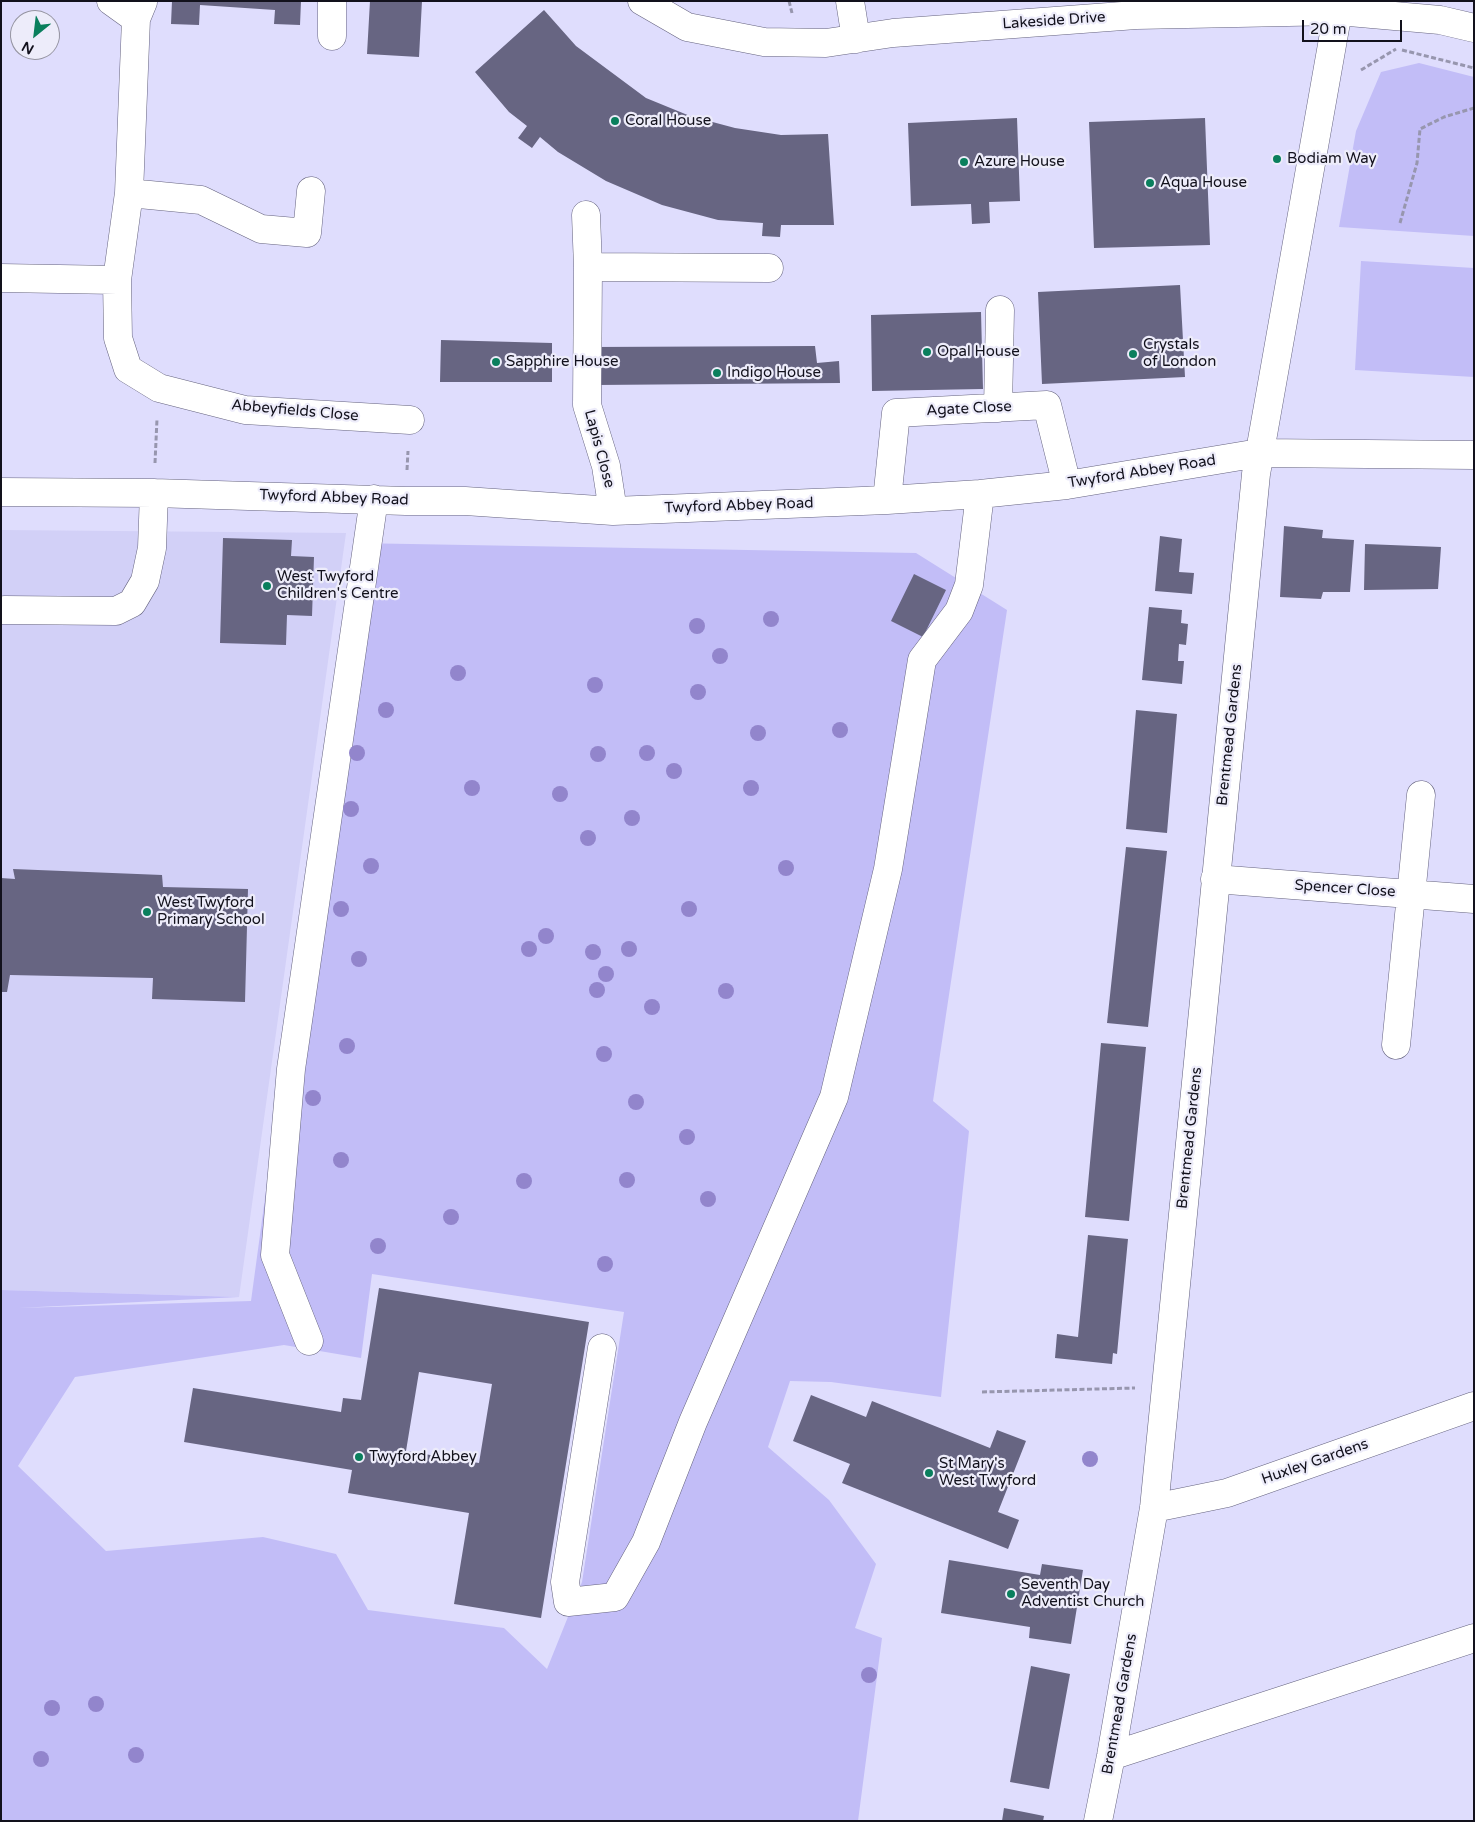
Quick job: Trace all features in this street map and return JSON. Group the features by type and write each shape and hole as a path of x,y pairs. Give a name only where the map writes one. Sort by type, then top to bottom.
{"street":[{"path":"111,1 140,10"},
{"path":"332,1 332,36"},
{"name":"Lakeside Drive","path":"642,1 687,27 764,42 826,43 898,33 1136,16 1338,11 1440,20 1474,28"},
{"path":"850,1 856,39"},
{"name":"Abbeyfields Close","path":"140,10 129,193 117,280 118,338 128,369 159,388 245,410 410,420"},
{"path":"1259,453 1338,11"},
{"path":"129,193 200,200 261,229 307,233 311,191"},
{"name":"Lapis Close","path":"586,215 588,266 587,405 606,466 614,511"},
{"path":"588,266 769,268"},
{"path":"1,278 117,280"},
{"path":"998,408 1000,310"},
{"name":"Agate Close","path":"887,500 896,413 1047,405 1067,485"},
{"name":"Twyford Abbey Road","path":"1,492 154,492 406,501 465,501 614,511 887,500 980,494 1067,485 1259,453 1474,455"},
{"name":"Brentmead Gardens","path":"1098,1821 1154,1508 1215,879 1259,453"},
{"path":"4,610 116,611 132,603 145,581 150,557 154,492"},
{"path":"602,1348 564,1582 568,1602 616,1597 646,1542 693,1422 834,1097 888,868 922,660 959,611 969,585 980,494"},
{"path":"310,1341 275,1255 291,1069 374,500"},
{"path":"1396,1045 1421,794"},
{"name":"Spencer Close","path":"1215,879 1474,899"},
{"name":"Huxley Gardens","path":"1154,1508 1227,1493 1474,1406"},
{"path":"1111,1756 1474,1638"}],"path":[{"path":"1356,74 1396,49 1474,68"},
{"path":"1400,224 1417,163 1420,129 1444,117 1474,108"},
{"path":"154,492 159,388"},
{"path":"406,501 410,420"},
{"path":"982,1392 1166,1387"}],"shaded area":[{"path":"1419,63 1474,77 1474,236 1339,227 1356,131 1381,72"},
{"path":"1361,261 1474,268 1474,377 1355,370"},
{"name":"West Twyford Primary School","path":"1,530 346,533 239,1297 1,1290"},
{"path":"354,543 916,553 1007,610 933,1101 969,1131 941,1397 831,1382 790,1381 768,1447 829,1500 876,1564 855,1628 882,1638 858,1821 1,1821 1,1290 239,1297 18,1308 251,1301","holes":["372,1274 624,1312 582,1582 547,1669 504,1628 368,1610 336,1554 263,1537 106,1551 18,1466 75,1377 284,1345 361,1358"]}],"building":[{"path":"172,1 301,1 300,25 274,24 275,10 200,5 199,25 171,24"},
{"path":"370,1 422,1 419,57 367,54"},
{"name":"Coral House","path":"544,10 576,46 646,98 690,116 735,128 781,135 828,134 834,225 781,225 780,237 762,236 763,223 718,220 662,205 606,181 558,152 540,137 532,148 518,138 527,126 509,112 475,72"},
{"name":"Azure House","path":"1017,118 1020,201 989,202 990,223 972,224 971,204 911,206 908,123"},
{"name":"Aqua House","path":"1205,118 1210,245 1094,248 1089,122"},
{"path":"1180,285 1185,377 1042,384 1038,292"},
{"name":"Opal House","path":"981,312 983,389 872,391 871,315"},
{"name":"Sapphire House","path":"441,340 552,343 552,382 440,382"},
{"name":"Indigo House","path":"815,346 817,363 839,361 840,383 596,385 593,347"},
{"path":"1284,526 1323,530 1322,538 1354,540 1350,592 1323,592 1321,599 1280,597"},
{"path":"1160,536 1182,539 1179,572 1194,573 1192,594 1155,591"},
{"name":"West Twyford Children's Centre","path":"223,538 292,540 291,556 314,557 312,616 287,615 286,645 220,643"},
{"path":"1365,544 1441,547 1438,589 1364,590"},
{"path":"914,574 946,590 923,637 891,621"},
{"path":"1149,607 1182,610 1181,623 1188,624 1186,645 1179,644 1178,661 1184,661 1182,684 1142,680"},
{"path":"1136,710 1177,714 1167,833 1126,829"},
{"path":"1126,847 1167,851 1148,1027 1107,1023"},
{"path":"13,869 162,875 163,887 248,889 245,1002 152,999 153,978 10,975 7,992 1,992 1,878 15,879"},
{"path":"1101,1043 1146,1047 1129,1221 1085,1217"},
{"path":"1088,1235 1128,1239 1117,1354 1113,1353 1112,1364 1055,1358 1057,1334 1078,1337"},
{"name":"Twyford Abbey","path":"379,1288 589,1322 541,1618 454,1604 469,1513 348,1493 352,1470 184,1442 193,1388 341,1412 343,1398 361,1400","holes":["419,1372 492,1384 479,1463 406,1451"]},
{"name":"St Mary's West Twyford","path":"811,1395 866,1417 872,1401 990,1448 997,1430 1026,1441 998,1512 1019,1520 1008,1549 842,1483 850,1464 793,1441"},
{"name":"Seventh Day Adventist Church","path":"949,1560 1040,1575 1042,1564 1083,1570 1071,1644 1029,1638 1030,1627 941,1613"},
{"path":"1031,1666 1070,1674 1049,1789 1010,1782"},
{"path":"1004,1808 1044,1816 1043,1821 1002,1821"}],"place":[{"name":"Coral House","path":"615,121"},
{"name":"Bodiam Way","path":"1277,159"},
{"name":"Azure House","path":"964,162"},
{"name":"Aqua House","path":"1150,183"},
{"name":"Opal House","path":"927,352"},
{"name":"Crystals of London","path":"1133,354"},
{"name":"Sapphire House","path":"496,362"},
{"name":"Indigo House","path":"717,373"},
{"name":"West Twyford Children's Centre","path":"267,586"},
{"name":"West Twyford Primary School","path":"147,912"},
{"name":"Twyford Abbey","path":"359,1457"},
{"name":"St Mary's West Twyford","path":"929,1473"},
{"name":"Seventh Day Adventist Church","path":"1011,1594"}]}
